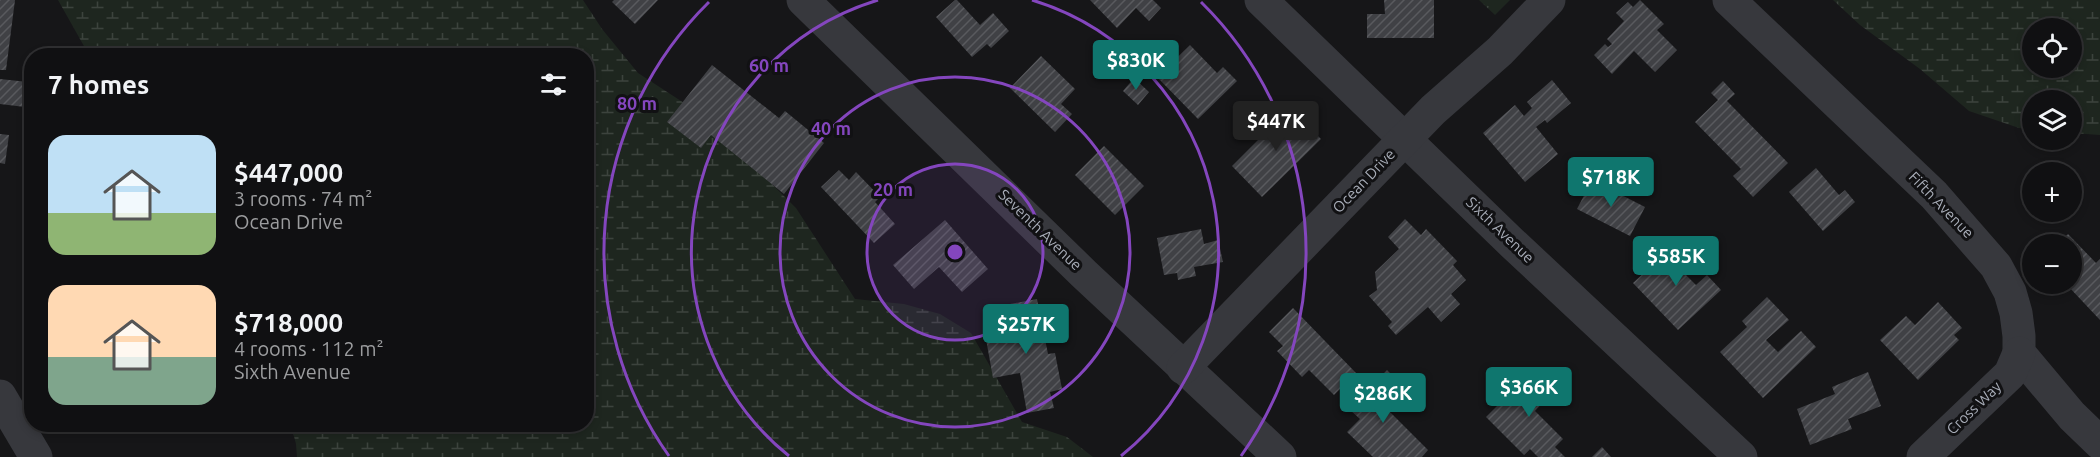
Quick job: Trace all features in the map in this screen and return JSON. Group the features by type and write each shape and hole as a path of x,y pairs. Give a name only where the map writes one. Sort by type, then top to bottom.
{"street":[{"name":"Seventh Avenue","path":"803,0 1183,368 1280,457"},
{"name":"Sixth Avenue","path":"1261,0 1511,242 1741,457"},
{"name":"Ocean Drive","path":"1183,368 1405,139 1450,94 1500,51 1549,0"},
{"name":"Fifth Avenue","path":"1729,0 1934,195 1978,244 1996,266 2010,292 2019,336 2019,353"},
{"path":"2019,353 2072,416 2100,443"},
{"name":"Cross Way","path":"1923,457 2010,374 2019,353"},
{"path":"0,396 36,457"}],"green space":[{"path":"58,0 583,0 602,29 638,73 701,114 796,208 855,299 904,304 940,314 971,333 1022,422 1067,437 1093,457 297,457 293,432 594,432 594,48 85,48"},
{"path":"1479,0 1510,0 1495,15"},
{"path":"1833,0 2100,0 2100,135 2082,134 2082,90 2022,90 2022,128 2019,128 1969,111 1920,69 1860,25"}],"building":[{"path":"0,0 15,0 6,70 0,70"},
{"path":"614,0 658,0 635,24 612,2"},
{"path":"955,0 980,25 993,13 1009,31 991,48 987,44 972,57 936,17"},
{"path":"1090,0 1153,0 1161,8 1149,21 1136,8 1117,28"},
{"path":"1384,0 1434,0 1434,38 1367,38 1367,14 1385,14"},
{"path":"1640,0 1664,24 1657,30 1677,50 1655,72 1634,51 1612,74 1594,55 1605,44 1608,47 1612,44 1607,39 1624,21 1616,13 1628,2 1633,7"},
{"path":"1190,45 1217,73 1223,67 1237,81 1198,119 1157,77"},
{"path":"1041,56 1075,89 1061,104 1072,114 1055,132 1010,88"},
{"path":"712,65 779,118 785,111 824,143 784,194 711,135 701,148 667,122"},
{"path":"1134,78 1149,92 1138,105 1123,91"},
{"path":"0,79 24,82 24,107 0,104"},
{"path":"1552,80 1571,103 1547,123 1545,120 1536,127 1558,154 1525,182 1483,133 1515,105 1524,116 1532,108 1527,102"},
{"path":"1723,81 1735,94 1727,101 1788,163 1753,197 1733,176 1741,169 1695,122 1718,100 1711,93"},
{"path":"1290,108 1321,139 1262,197 1232,166"},
{"path":"0,134 9,135 5,164 0,163"},
{"path":"1104,146 1144,186 1115,215 1075,175"},
{"path":"1816,168 1839,195 1845,190 1855,202 1823,231 1789,192"},
{"path":"839,170 849,180 856,172 880,197 875,202 895,224 874,243 821,187"},
{"path":"1592,180 1645,207 1630,236 1577,209"},
{"path":"1405,219 1421,235 1426,229 1457,261 1453,265 1466,280 1451,294 1460,304 1441,322 1428,307 1396,335 1388,326 1392,322 1369,296 1377,290 1375,272 1399,249 1388,237"},
{"path":"945,220 988,269 962,292 939,267 914,289 893,265"},
{"path":"1201,229 1204,244 1218,240 1223,262 1194,267 1196,276 1178,280 1177,273 1164,275 1157,238"},
{"path":"1677,242 1694,260 1682,271 1696,285 1707,275 1721,290 1678,330 1633,283"},
{"path":"2082,248 2096,263 2100,259 2100,320 2076,294 2082,294"},
{"path":"1767,297 1789,320 1766,340 1778,352 1801,331 1816,347 1763,398 1720,352 1747,327 1742,321"},
{"path":"1037,299 1048,354 1055,353 1062,389 1050,392 1054,408 1027,413 1020,373 993,378 986,339 1006,335 1000,306"},
{"path":"1938,302 1962,328 1954,335 1959,340 1918,380 1880,340 1906,316 1915,325"},
{"path":"1293,308 1356,373 1334,395 1309,370 1302,377 1277,351 1283,346 1269,332"},
{"path":"1543,367 1560,384 1535,411 1563,439 1555,447 1565,457 1538,457 1530,449 1524,455 1486,417 1504,399 1508,403"},
{"path":"1387,370 1402,385 1383,405 1428,450 1422,457 1373,457 1347,432 1360,419 1349,409"},
{"path":"1868,372 1881,406 1848,419 1852,429 1810,445 1797,409 1835,394 1832,387"},
{"path":"1602,447 1611,457 1592,457"}]}
